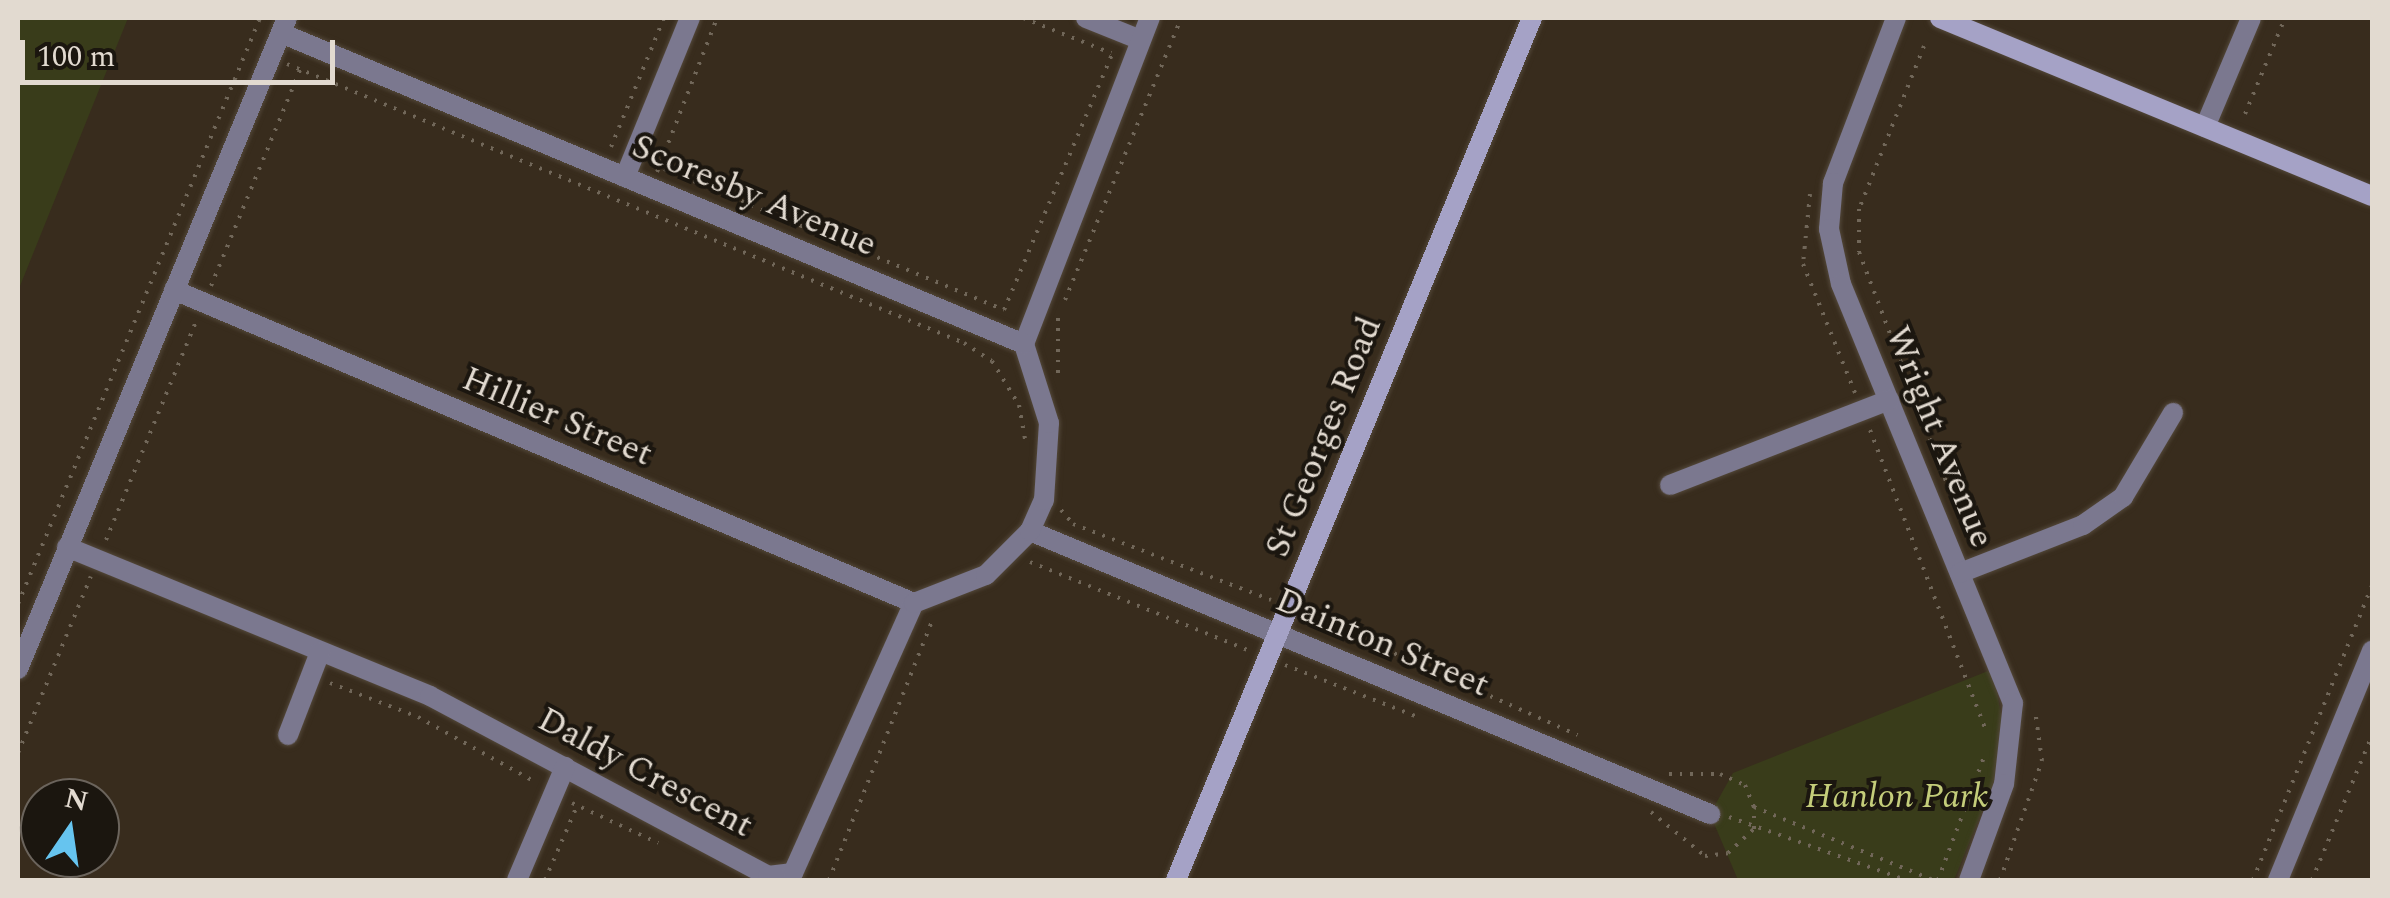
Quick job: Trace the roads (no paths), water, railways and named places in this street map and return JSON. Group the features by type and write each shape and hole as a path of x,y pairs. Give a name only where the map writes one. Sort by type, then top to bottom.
{"street":[{"path":"626,177 690,18"},
{"path":"1086,18 1131,36"},
{"path":"914,603 986,575 1036,534 1044,500 1049,423 1024,344 1132,62 1131,36 1150,18"},
{"name":"St Georges Road","path":"1176,880 1532,18"},
{"name":"Wright Avenue","path":"1896,18 1833,183 1829,228 1888,400 2014,703 2004,784 1969,880"},
{"path":"1940,18 2372,196"},
{"path":"2205,127 2250,18"},
{"path":"18,668 284,25"},
{"name":"Scoresby Avenue","path":"284,25 310,45 1024,344"},
{"name":"Hillier Street","path":"174,290 914,603"},
{"path":"1670,485 1888,400"},
{"path":"1960,572 2083,525 2123,497 2174,413"},
{"name":"Dainton Street","path":"1036,534 1710,814"},
{"name":"Daldy Crescent","path":"67,547 430,696 768,876 793,873 914,603"},
{"path":"2278,880 2372,651"},
{"path":"288,734 320,652"},
{"path":"517,880 565,767"}],"park label":[{"name":"Hanlon Park","path":"1897,797"}]}
